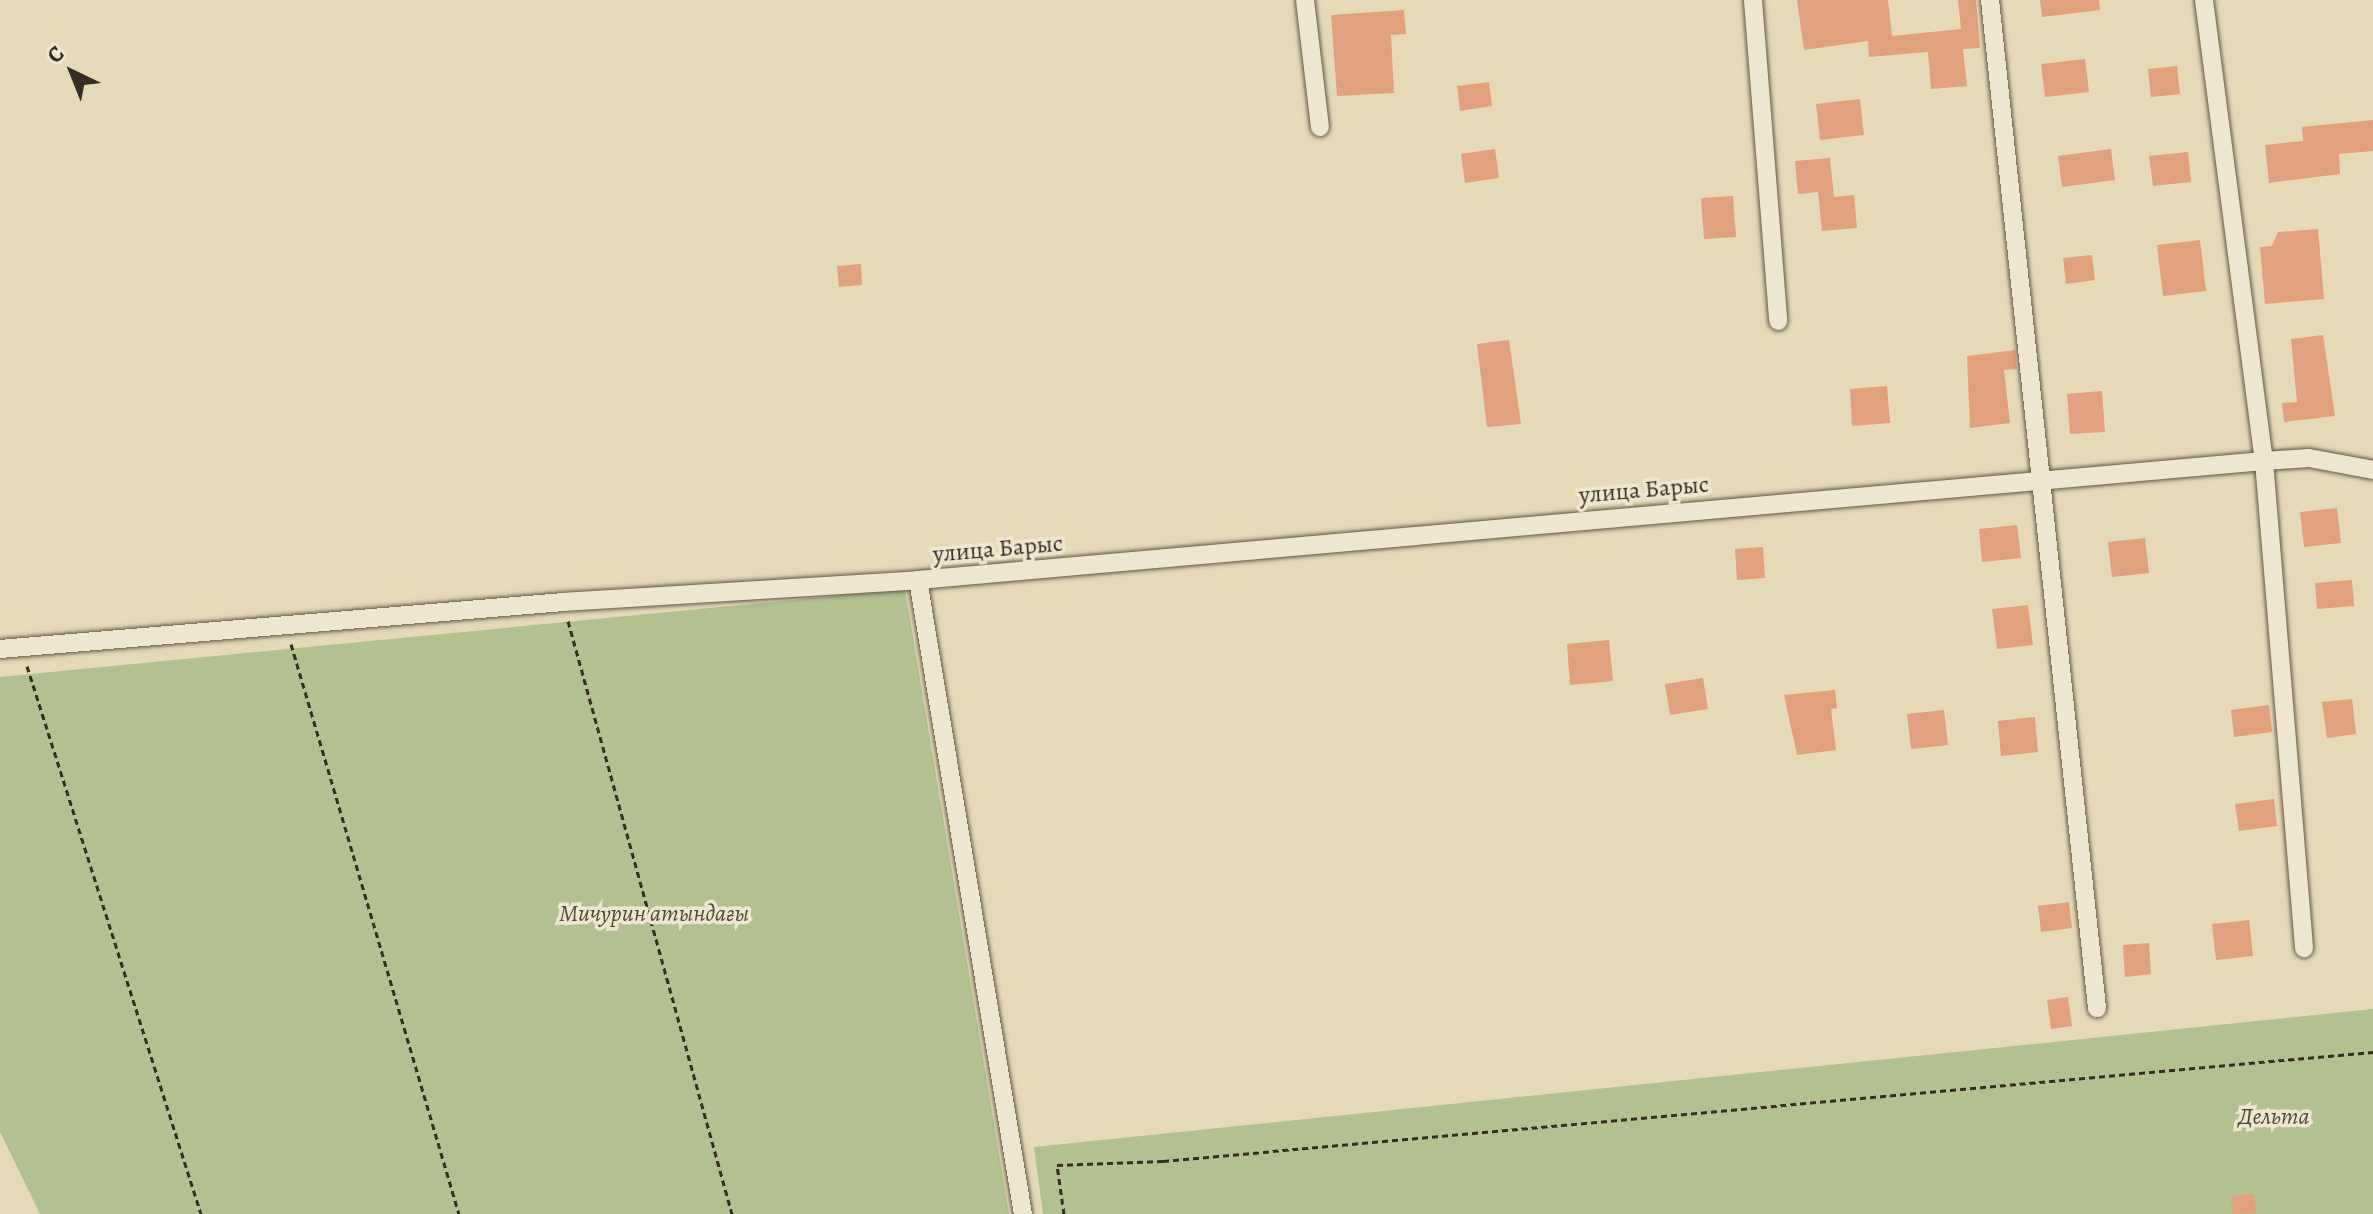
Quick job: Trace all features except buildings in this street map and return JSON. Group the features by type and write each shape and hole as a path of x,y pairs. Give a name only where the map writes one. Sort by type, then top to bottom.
{"street":[{"path":"1305,0 1320,127"},
{"path":"1753,0 1778,321"},
{"path":"1990,0 2097,1008"},
{"path":"2204,0 2264,461 2304,948"},
{"name":"улица Барыс","path":"0,649 563,602 918,580 2264,461 2309,458 2373,470"},
{"path":"918,580 1023,1214"}],"path":[{"path":"563,602 732,1214"},
{"path":"286,625 459,1214"},
{"path":"21,647 201,1214"},
{"path":"1064,1214 1057,1165 1163,1161 2373,1052"}],"green space":[{"name":"Мичурин атындағы","path":"905,589 1009,1214 40,1214 0,1132 0,677"},
{"name":"Дельта","path":"2373,1009 2373,1214 1043,1214 1034,1147"}]}
